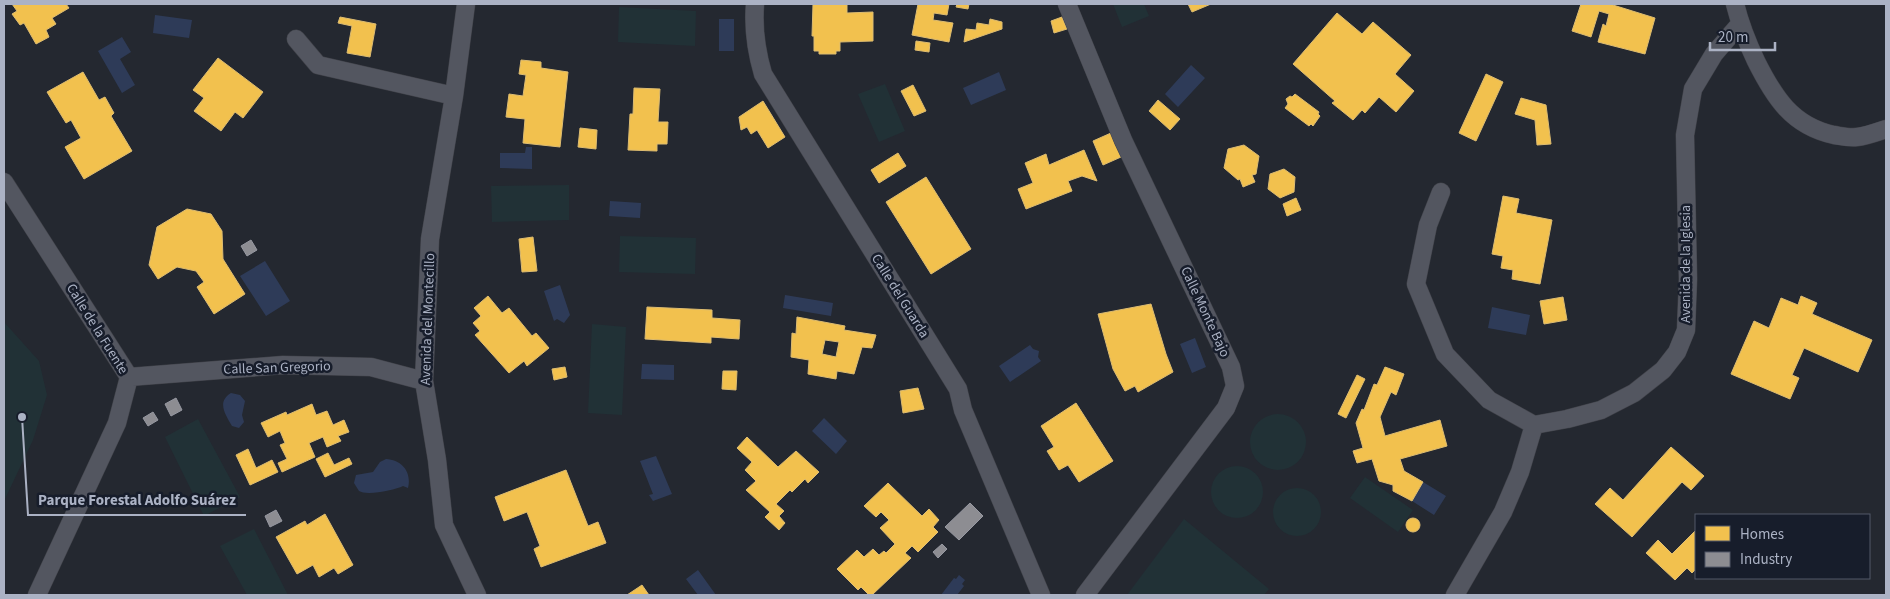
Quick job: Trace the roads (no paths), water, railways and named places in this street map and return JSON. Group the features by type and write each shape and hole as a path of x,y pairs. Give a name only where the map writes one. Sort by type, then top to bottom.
{"street":[{"name":"Avenida del Montecillo","path":"466,4 454,96 430,239 424,381 437,460 444,525 477,595"},
{"name":"Calle del Guarda","path":"755,4 753,26 757,53 763,74 958,389 964,410 1041,595"},
{"name":"Calle Monte Bajo","path":"1067,4 1123,140 1231,367 1235,386 1226,408 1085,595"},
{"path":"1735,4 1740,24 1751,50 1773,93 1800,122 1812,129 1844,137 1856,137 1886,129"},
{"name":"Avenida de la Iglesia","path":"1534,425 1602,410 1626,398 1663,370 1677,352 1686,330 1688,278 1685,135 1693,89 1714,54 1740,24"},
{"path":"296,39 318,65 454,96"},
{"name":"Calle de la Fuente","path":"4,182 129,377 117,423 37,595"},
{"path":"1441,192 1428,225 1416,284 1445,354 1489,400 1534,425 1520,472 1503,512 1455,595"},
{"name":"Calle San Gregorio","path":"129,377 293,366 371,367 424,381"}],"water":[{"path":"155,15 192,20 189,38 153,33"},
{"path":"719,19 734,19 734,51 719,51"},
{"path":"122,37 131,52 120,59 135,85 122,93 98,51"},
{"path":"1191,65 1205,78 1178,107 1165,94"},
{"path":"999,72 1006,90 971,105 963,88"},
{"path":"526,147 532,147 532,169 500,168 500,153 525,153"},
{"path":"610,201 641,203 640,218 609,216"},
{"path":"265,261 290,301 266,316 240,276"},
{"path":"560,285 570,315 564,323 557,319 554,321 544,291"},
{"path":"785,295 833,303 831,316 783,308"},
{"path":"1492,307 1530,315 1526,335 1488,328"},
{"path":"1195,338 1206,367 1192,373 1180,344"},
{"path":"1030,345 1033,349 1039,351 1038,357 1041,361 1010,382 999,366"},
{"path":"642,364 674,365 674,380 641,379"},
{"path":"231,393 240,395 245,401 242,415 244,422 239,428 232,426 224,409 224,400"},
{"path":"824,418 847,441 836,454 812,431"},
{"path":"656,456 672,494 653,501 649,495 653,494 640,461"},
{"path":"386,459 401,464 407,472 408,488 403,486 374,493 359,491 354,483 356,475 373,472 380,462"},
{"path":"1423,482 1446,496 1434,515 1412,501"},
{"path":"698,570 716,595 698,595 686,579"},
{"path":"959,575 965,580 962,584 964,586 957,595 941,595 954,578 956,579"}],"place":[{"name":"Parque Forestal Adolfo Suárez","path":"22,417"}]}
